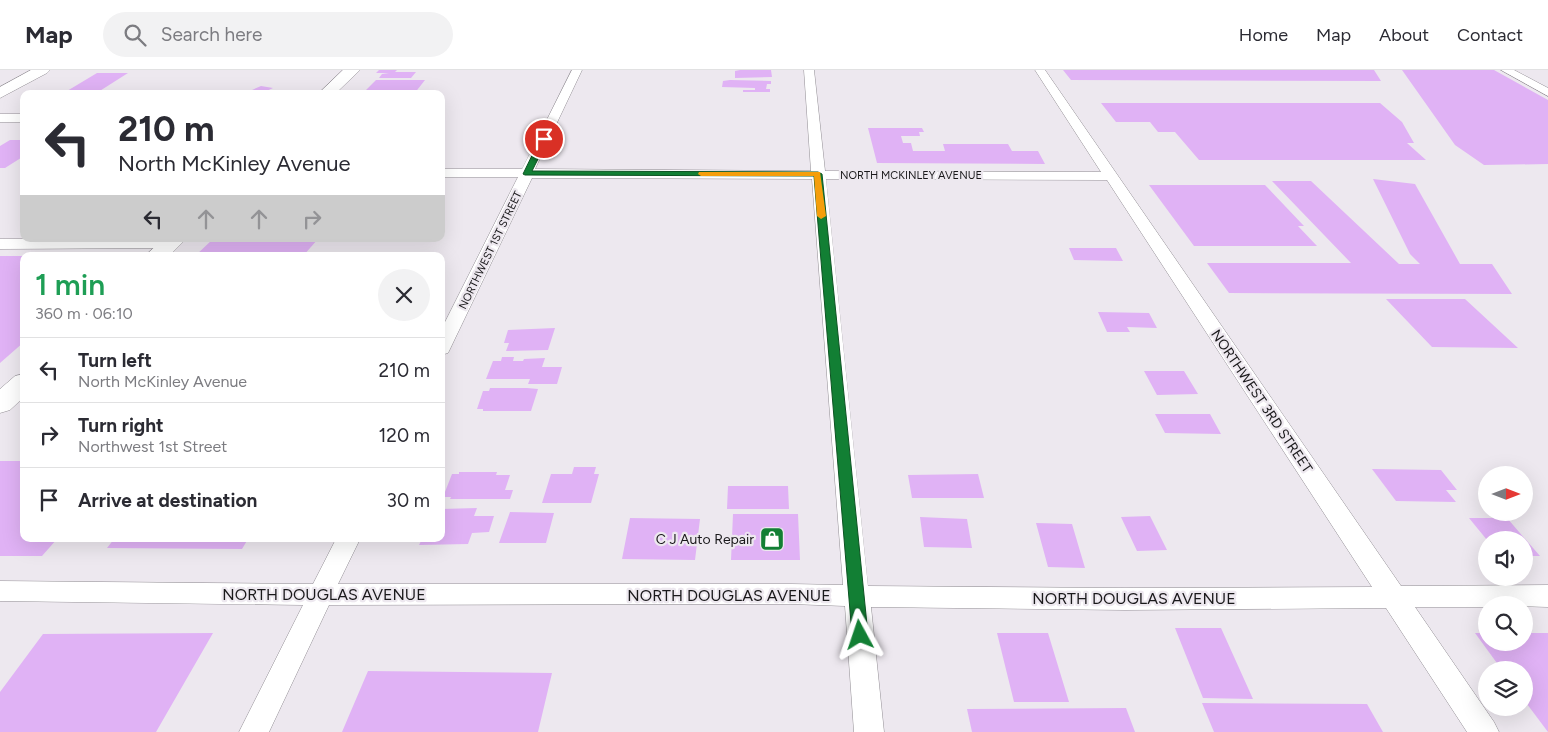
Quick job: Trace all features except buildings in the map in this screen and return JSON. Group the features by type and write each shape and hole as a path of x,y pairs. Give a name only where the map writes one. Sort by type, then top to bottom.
{"main road":[{"path":"0,93 42,70"},
{"path":"330,90 352,70"},
{"path":"0,404 20,386"}],"street":[{"name":"NORTHWEST 1ST STREET","path":"445,341 577,70"},
{"path":"809,70 869,732"},
{"name":"NORTHWEST 3RD STREET","path":"1040,70 1484,732"},
{"path":"1506,70 1548,93"},
{"path":"0,118 20,118"},
{"name":"NORTH MCKINLEY AVENUE","path":"445,173 1112,176"},
{"path":"0,244 167,246"},
{"path":"254,732 347,542"},
{"name":"NORTH DOUGLAS AVENUE","path":"0,592 321,595 790,594 1125,599 1548,596"}],"slow traffic":[{"path":"701,174 818,174 821,216"}],"place":[{"name":"C J Auto Repair","path":"772,539"}],"route":[{"path":"544,139 527,174 818,174 860,635"}]}
